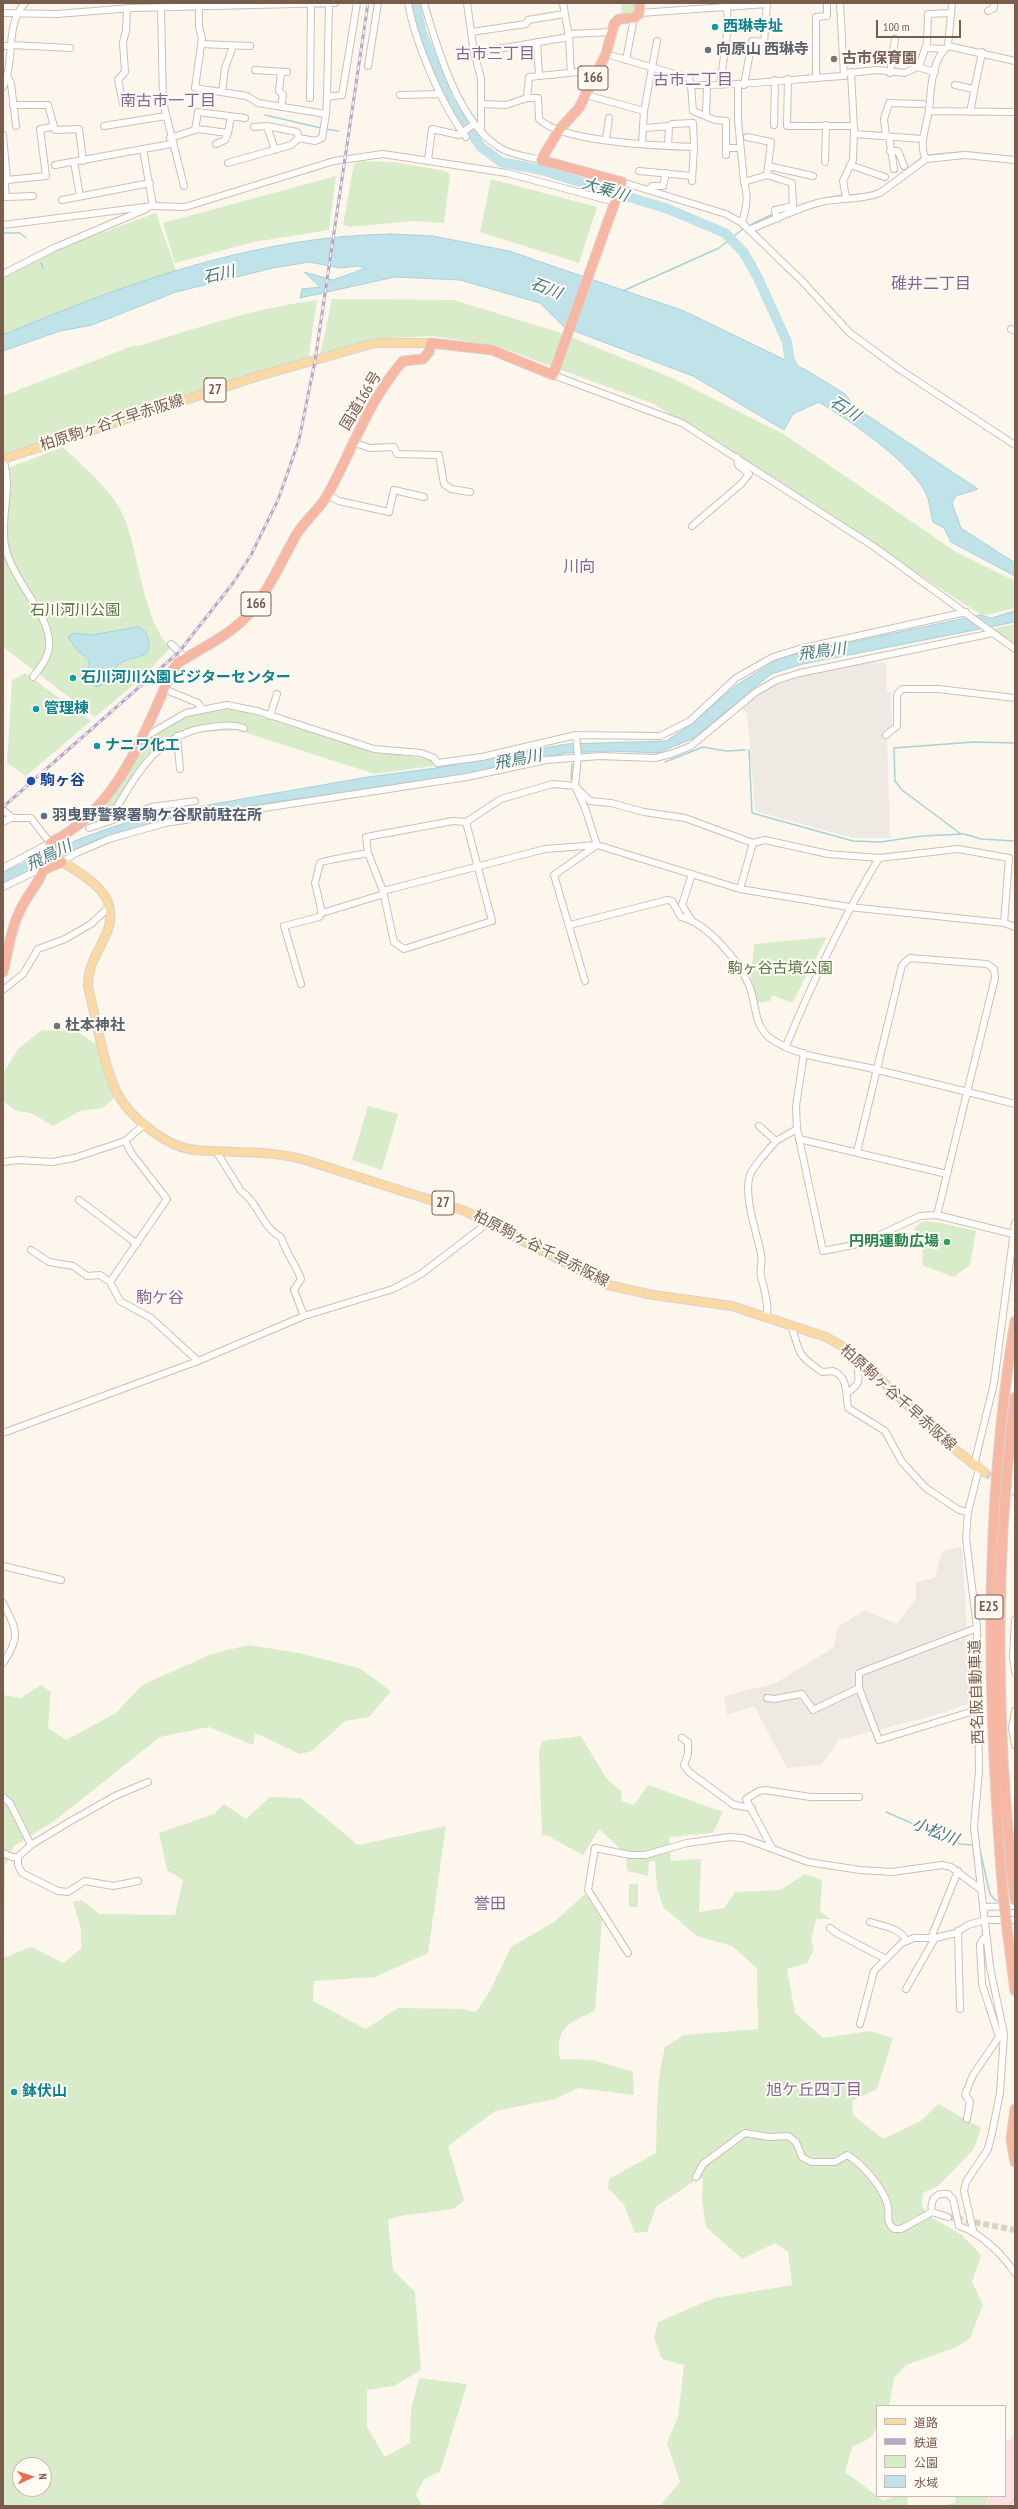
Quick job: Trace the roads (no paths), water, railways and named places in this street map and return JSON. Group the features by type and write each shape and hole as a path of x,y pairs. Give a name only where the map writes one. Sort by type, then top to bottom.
{"highway":[{"path":"637,16 639,3"},
{"name":"166","path":"541,160 559,130 573,117 586,95 606,54 614,24 619,19 637,16"},
{"path":"431,343 492,350 554,373 622,184 541,160"},
{"name":"国道166号","path":"51,846 78,826 100,805 121,778 142,739 172,672 186,658 216,641 246,617 279,570 296,536 327,495 352,442 395,370 403,362 423,359 429,352 431,343"},
{"path":"3,972 18,914 38,882 43,870 60,861 51,846"},
{"name":"西名阪自動車道","path":"1015,1321 1000,1431 990,1586 992,1721 1003,1894 1015,1991"},
{"name":"西名阪自動車道","path":"1014,1897 1004,1770 1000,1642 1004,1506 1015,1397"},
{"path":"1015,2109 1011,2139 1015,2162"}],"main road":[{"name":"柏原駒ヶ谷千早赤阪線","path":"3,459 262,375 375,343 431,343"},
{"name":"柏原駒ヶ谷千早赤阪線","path":"60,861 100,888 109,908 108,929 90,966 88,987 110,1074 118,1094 145,1124 178,1147 216,1152 290,1155 433,1200 489,1222 608,1285 653,1295 716,1302 767,1317 834,1340 849,1350 952,1447 979,1468"}],"street":[{"path":"3,87 8,77 16,13 25,3"},
{"path":"299,138 315,141 322,138 327,97 329,3"},
{"path":"3,13 56,14 161,6 335,3"},
{"path":"327,97 342,95 357,3"},
{"path":"368,66 378,3"},
{"path":"408,3 414,27 440,94 452,119 464,134"},
{"path":"424,3 455,92 473,125 503,149 541,160"},
{"path":"467,3 474,54 481,78 481,132"},
{"path":"563,3 568,36 570,73"},
{"path":"816,78 816,17 827,16 827,3"},
{"path":"840,3 844,73"},
{"path":"926,159 923,154 923,139 929,110 930,88 946,47 952,3"},
{"path":"988,11 994,8 994,3"},
{"path":"310,98 311,4"},
{"path":"626,60 637,16 713,5 727,7 767,4 764,42 752,42 741,85 740,148 744,182 747,191 746,211 742,223"},
{"path":"161,6 163,102 171,141 184,186"},
{"path":"197,6 201,44 195,88 247,96 258,103 326,114"},
{"path":"720,85 728,27 727,7"},
{"path":"123,104 118,80 125,72 123,42 126,31 127,8"},
{"path":"919,67 925,48 928,14 950,13"},
{"path":"471,32 507,28 526,24 528,20 564,14"},
{"path":"474,54 568,36 612,32"},
{"path":"890,72 895,39"},
{"path":"642,143 645,128 644,111 657,41"},
{"path":"537,42 539,75"},
{"path":"201,44 250,46"},
{"path":"3,46 11,45 70,48"},
{"path":"222,92 225,68 233,46"},
{"path":"925,48 946,47 982,52 1015,61"},
{"path":"970,112 982,52"},
{"path":"606,54 653,69 689,78 693,111 726,121 726,152 740,148"},
{"path":"691,85 741,85 775,80 844,76 844,73 877,70 905,73 914,67 935,72"},
{"path":"255,70 284,72 279,91 283,95 281,107"},
{"path":"527,98 529,77 578,72 593,78"},
{"path":"846,197 843,181 853,160 854,126 851,72"},
{"path":"8,77 11,84 16,126"},
{"path":"788,79 787,126 854,126"},
{"path":"774,125 775,80"},
{"path":"706,116 707,85"},
{"path":"955,85 974,89"},
{"path":"400,95 440,94"},
{"path":"586,95 644,111"},
{"path":"482,104 506,105 527,98 538,98 538,119 559,130 573,135 668,146 694,147 692,178 666,173 639,171"},
{"path":"894,169 884,119 889,103 923,104"},
{"path":"13,105 48,105 52,127"},
{"path":"929,110 1015,112"},
{"path":"195,130 198,112 245,118"},
{"path":"104,126 166,116"},
{"path":"216,144 225,140 228,133 231,116"},
{"path":"606,139 610,118"},
{"path":"645,128 693,123 694,145"},
{"path":"428,160 432,129 459,135 464,134 473,125"},
{"path":"825,162 826,125"},
{"path":"254,127 267,126 297,132 299,138"},
{"path":"267,126 274,150"},
{"path":"668,146 669,126"},
{"path":"5,184 46,176 40,129 52,127 60,131 79,129 83,161"},
{"path":"55,165 143,150 171,141 195,130 228,133"},
{"path":"854,134 923,139"},
{"path":"3,135 6,197 33,196"},
{"path":"747,137 771,142 767,175"},
{"path":"228,163 291,145 299,138"},
{"path":"143,150 153,206"},
{"path":"890,151 898,151 904,166"},
{"path":"3,224 153,206 185,207 334,161 383,154 507,173 615,202"},
{"path":"751,229 819,203 846,197 871,196 880,193 926,159 965,155 1015,160"},
{"path":"74,162 80,196"},
{"path":"850,165 885,177"},
{"path":"768,166 813,176"},
{"path":"648,190 652,186 663,186 666,173"},
{"path":"744,182 767,175 792,182 793,206 775,210 777,219"},
{"path":"62,200 150,183"},
{"path":"622,184 648,190 726,214 742,223 751,229 802,281 850,334 971,418 1015,445"},
{"path":"3,274 54,248 153,206"},
{"path":"554,373 682,423 873,546 1015,649"},
{"path":"352,442 370,448 394,447 397,454 439,455 444,484 451,488 470,492"},
{"path":"692,526 746,479 749,474 738,465 737,457"},
{"path":"3,459 9,485 4,500 3,521 6,546 14,570 42,619 49,638 50,649 46,660 33,677"},
{"path":"327,495 339,501 389,512 394,490 424,497"},
{"path":"142,739 173,719 202,710 227,705 270,716 374,749 421,752 434,758 437,763 482,757 576,737 660,736 690,721 736,678 773,657 799,649 966,612"},
{"path":"60,861 108,839 165,823 467,777 546,760 578,756 655,758 671,754 690,746 756,692 777,680 800,673 990,631"},
{"path":"171,644 186,658"},
{"path":"164,689 198,703 202,710"},
{"path":"886,735 897,726 897,695 902,689 938,689 1015,698"},
{"path":"270,716 277,694"},
{"path":"115,816 136,774 150,756 177,736 198,728 227,725 244,728"},
{"path":"177,736 181,764"},
{"path":"576,737 578,756 574,786 585,808 597,845"},
{"path":"466,822 492,921 404,949 394,942 383,893 368,853 366,837 453,821 466,822 502,799 553,784 574,786 590,802 611,803 644,812 685,818 753,843 765,840 828,854 879,858 958,849 1009,858 1004,923"},
{"path":"89,828 115,816 152,807 194,801"},
{"path":"100,805 115,816"},
{"path":"3,810 11,818"},
{"path":"3,822 11,818 30,818 51,846 3,868"},
{"path":"740,889 753,843"},
{"path":"585,980 554,875 597,845"},
{"path":"301,984 284,926 319,917 322,913 383,893 545,849 597,845 630,853 740,889 849,907 1004,923 1015,927"},
{"path":"322,913 315,883 320,863 325,860 337,860 368,853"},
{"path":"786,1046 816,975 849,907 879,858"},
{"path":"3,887 36,871 43,870"},
{"path":"691,919 682,905 692,874"},
{"path":"570,925 667,900 672,901 681,917 691,919 700,925 735,961 745,975 751,991 758,1023 770,1038 804,1053 1015,1104"},
{"path":"3,990 23,974 38,949 65,939 91,924 109,908"},
{"path":"856,1152 902,965 910,958 987,964 994,969 995,978 937,1215"},
{"path":"804,1053 796,1106 797,1129 823,1251 863,1243 920,1216 937,1215 1013,1234"},
{"path":"3,1162 18,1160 52,1162 74,1158 126,1140 145,1124"},
{"path":"759,1126 776,1141"},
{"path":"767,1317 769,1306 763,1295 760,1273 763,1263 753,1222 748,1186 750,1175 776,1141 797,1129"},
{"path":"799,1139 947,1174"},
{"path":"110,1282 167,1199 132,1154 126,1140"},
{"path":"216,1152 241,1192 247,1196 263,1216 272,1232 281,1237 287,1253 294,1260 301,1279 294,1290 304,1316"},
{"path":"79,1200 137,1244"},
{"path":"3,1433 198,1361 304,1316 380,1294 408,1282 421,1274 489,1222"},
{"path":"972,2230 964,2191 966,2182 988,2149 1000,2093 1004,2054 1004,2034 994,1990 982,1906 974,1827 979,1771 976,1628 966,1538 968,1512 979,1468 994,1383 1015,1223"},
{"path":"31,1250 49,1262 73,1266 87,1276 100,1275 110,1282 120,1301 151,1318 198,1361"},
{"path":"791,1325 799,1354 822,1372 836,1372 840,1375 847,1393 848,1408 886,1431 902,1462 926,1488 959,1510 968,1512"},
{"path":"847,1393 858,1386 859,1360"},
{"path":"3,1566 61,1580"},
{"path":"3,1603 14,1624 16,1638 14,1647 3,1663"},
{"path":"1015,1620 1013,1657 1015,1672"},
{"path":"976,1628 859,1673 859,1688 879,1740 977,1710"},
{"path":"767,1698 774,1699 802,1694 813,1710 859,1688"},
{"path":"1015,1711 1012,1728 1015,1745"},
{"path":"682,1738 688,1742 688,1754 684,1765 689,1772 734,1805 752,1808"},
{"path":"3,1853 12,1857 18,1857 31,1845 115,1796 148,1782"},
{"path":"772,1848 746,1799 759,1791 765,1790 810,1798 859,1797"},
{"path":"3,1797 10,1803 31,1845"},
{"path":"628,1953 588,1890 595,1848 630,1855 645,1854 686,1843 730,1837 743,1838 808,1862 860,1870 892,1872 942,1865 958,1871 980,1889"},
{"path":"18,1857 18,1865 22,1872 58,1891 68,1892 85,1881 113,1886 138,1881"},
{"path":"906,1989 920,1968 958,1871"},
{"path":"982,1906 1015,1906"},
{"path":"860,2024 874,1971 906,1941 914,1938 933,1938 958,1931 968,1925 985,1920 1015,1920"},
{"path":"870,1922 898,1931 904,1935 906,1941"},
{"path":"827,1934 831,1929 886,1959"},
{"path":"958,1931 960,2009"},
{"path":"967,2119 970,2101 965,2095 973,2075 999,2037 982,1984 980,1944 983,1939 987,1938"},
{"path":"696,2177 703,2164 745,2133 770,2136 788,2136 796,2142 802,2157 811,2162 835,2162 848,2155 854,2159 868,2172 888,2204 887,2220 894,2229 901,2229 932,2212 948,2217"},
{"path":"932,2212 931,2204 936,2195 941,2193 948,2194 953,2199 959,2226 972,2230 1006,2259 1015,2273"}],"water":[{"name":"石川","path":"391,234 433,236 509,251 684,311 808,371 845,394 855,407 978,489 956,496 952,503 961,528 1015,563 1015,576 951,542 944,528 933,522 928,498 921,485 910,471 880,444 819,402 793,414 784,430 693,376 564,327 540,303 460,280 395,277 300,298 302,289 320,287 304,272 333,280 366,268 357,266 340,268 309,262 273,268 176,292 92,325 60,331 3,351 3,335 97,298 192,266 241,253 291,243 341,237"},
{"name":"飛鳥川","path":"1015,611 1015,622 803,664 771,674 694,738 658,753 610,751 565,753 470,774 179,816 96,840 3,884 3,873 42,855 81,838 121,824 162,813 368,777 436,768 567,744 666,741 693,723 735,686 782,657 980,615 991,618"},
{"path":"139,627 147,635 149,647 146,654 122,662 102,685 96,687 94,685 94,676 89,672 89,660 77,650 68,637 73,633 90,635"}],"waterway":[{"name":"大乗川","path":"415,3 422,33 449,100 481,147 501,162 541,170 668,209 725,233 744,253 758,278 787,342 789,357 797,375"},
{"path":"265,115 321,128"},
{"path":"325,129 339,131"},
{"path":"927,155 963,152"},
{"path":"967,152 1015,157"},
{"path":"905,171 924,156"},
{"path":"848,195 864,194"},
{"path":"824,198 844,195"},
{"path":"748,226 773,214"},
{"path":"623,291 719,248 744,228"},
{"path":"3,233 20,233 26,238"},
{"path":"41,263 43,268"},
{"path":"961,834 902,790 895,781 894,748 974,742 1015,743"},
{"path":"665,762 703,747 726,751 745,750"},
{"path":"749,750 752,813 853,841 880,842 922,836 964,834 981,839 1015,841"},
{"path":"571,779 572,764"},
{"name":"小松川","path":"886,1812 960,1844 973,1845"},
{"name":"小松川","path":"979,1846 990,1894 995,1900 1000,1901"}],"tunnel":[{"path":"984,1472 1015,1493"},
{"path":"948,2217 1015,2230"}],"railway":[{"path":"3,807 179,652 233,583 251,555 278,500 299,440 315,361 368,3"}],"place":[{"name":"西琳寺址","path":"715,27"},
{"name":"向原山 西琳寺","path":"708,50"},
{"name":"古市保育園","path":"834,59"},
{"name":"石川河川公園ビジターセンター","path":"73,678"},
{"name":"管理棟","path":"36,709"},
{"name":"ナニワ化工","path":"97,746"},
{"name":"駒ヶ谷","path":"31,781"},
{"name":"羽曳野警察署駒ケ谷駅前駐在所","path":"44,816"},
{"name":"杜本神社","path":"57,1026"},
{"name":"円明運動広場","path":"947,1242"},
{"name":"鉢伏山","path":"14,2092"}],"district":[{"name":"古市三丁目","path":"495,54"},
{"name":"古市二丁目","path":"693,80"},
{"name":"南古市一丁目","path":"168,101"},
{"name":"碓井二丁目","path":"931,284"},
{"name":"川向","path":"579,567"},
{"name":"駒ケ谷","path":"160,1298"},
{"name":"誉田","path":"490,1904"},
{"name":"旭ケ丘四丁目","path":"814,2090"}],"park label":[{"name":"石川河川公園","path":"75,611"},
{"name":"駒ヶ谷古墳公園","path":"780,969"}]}
